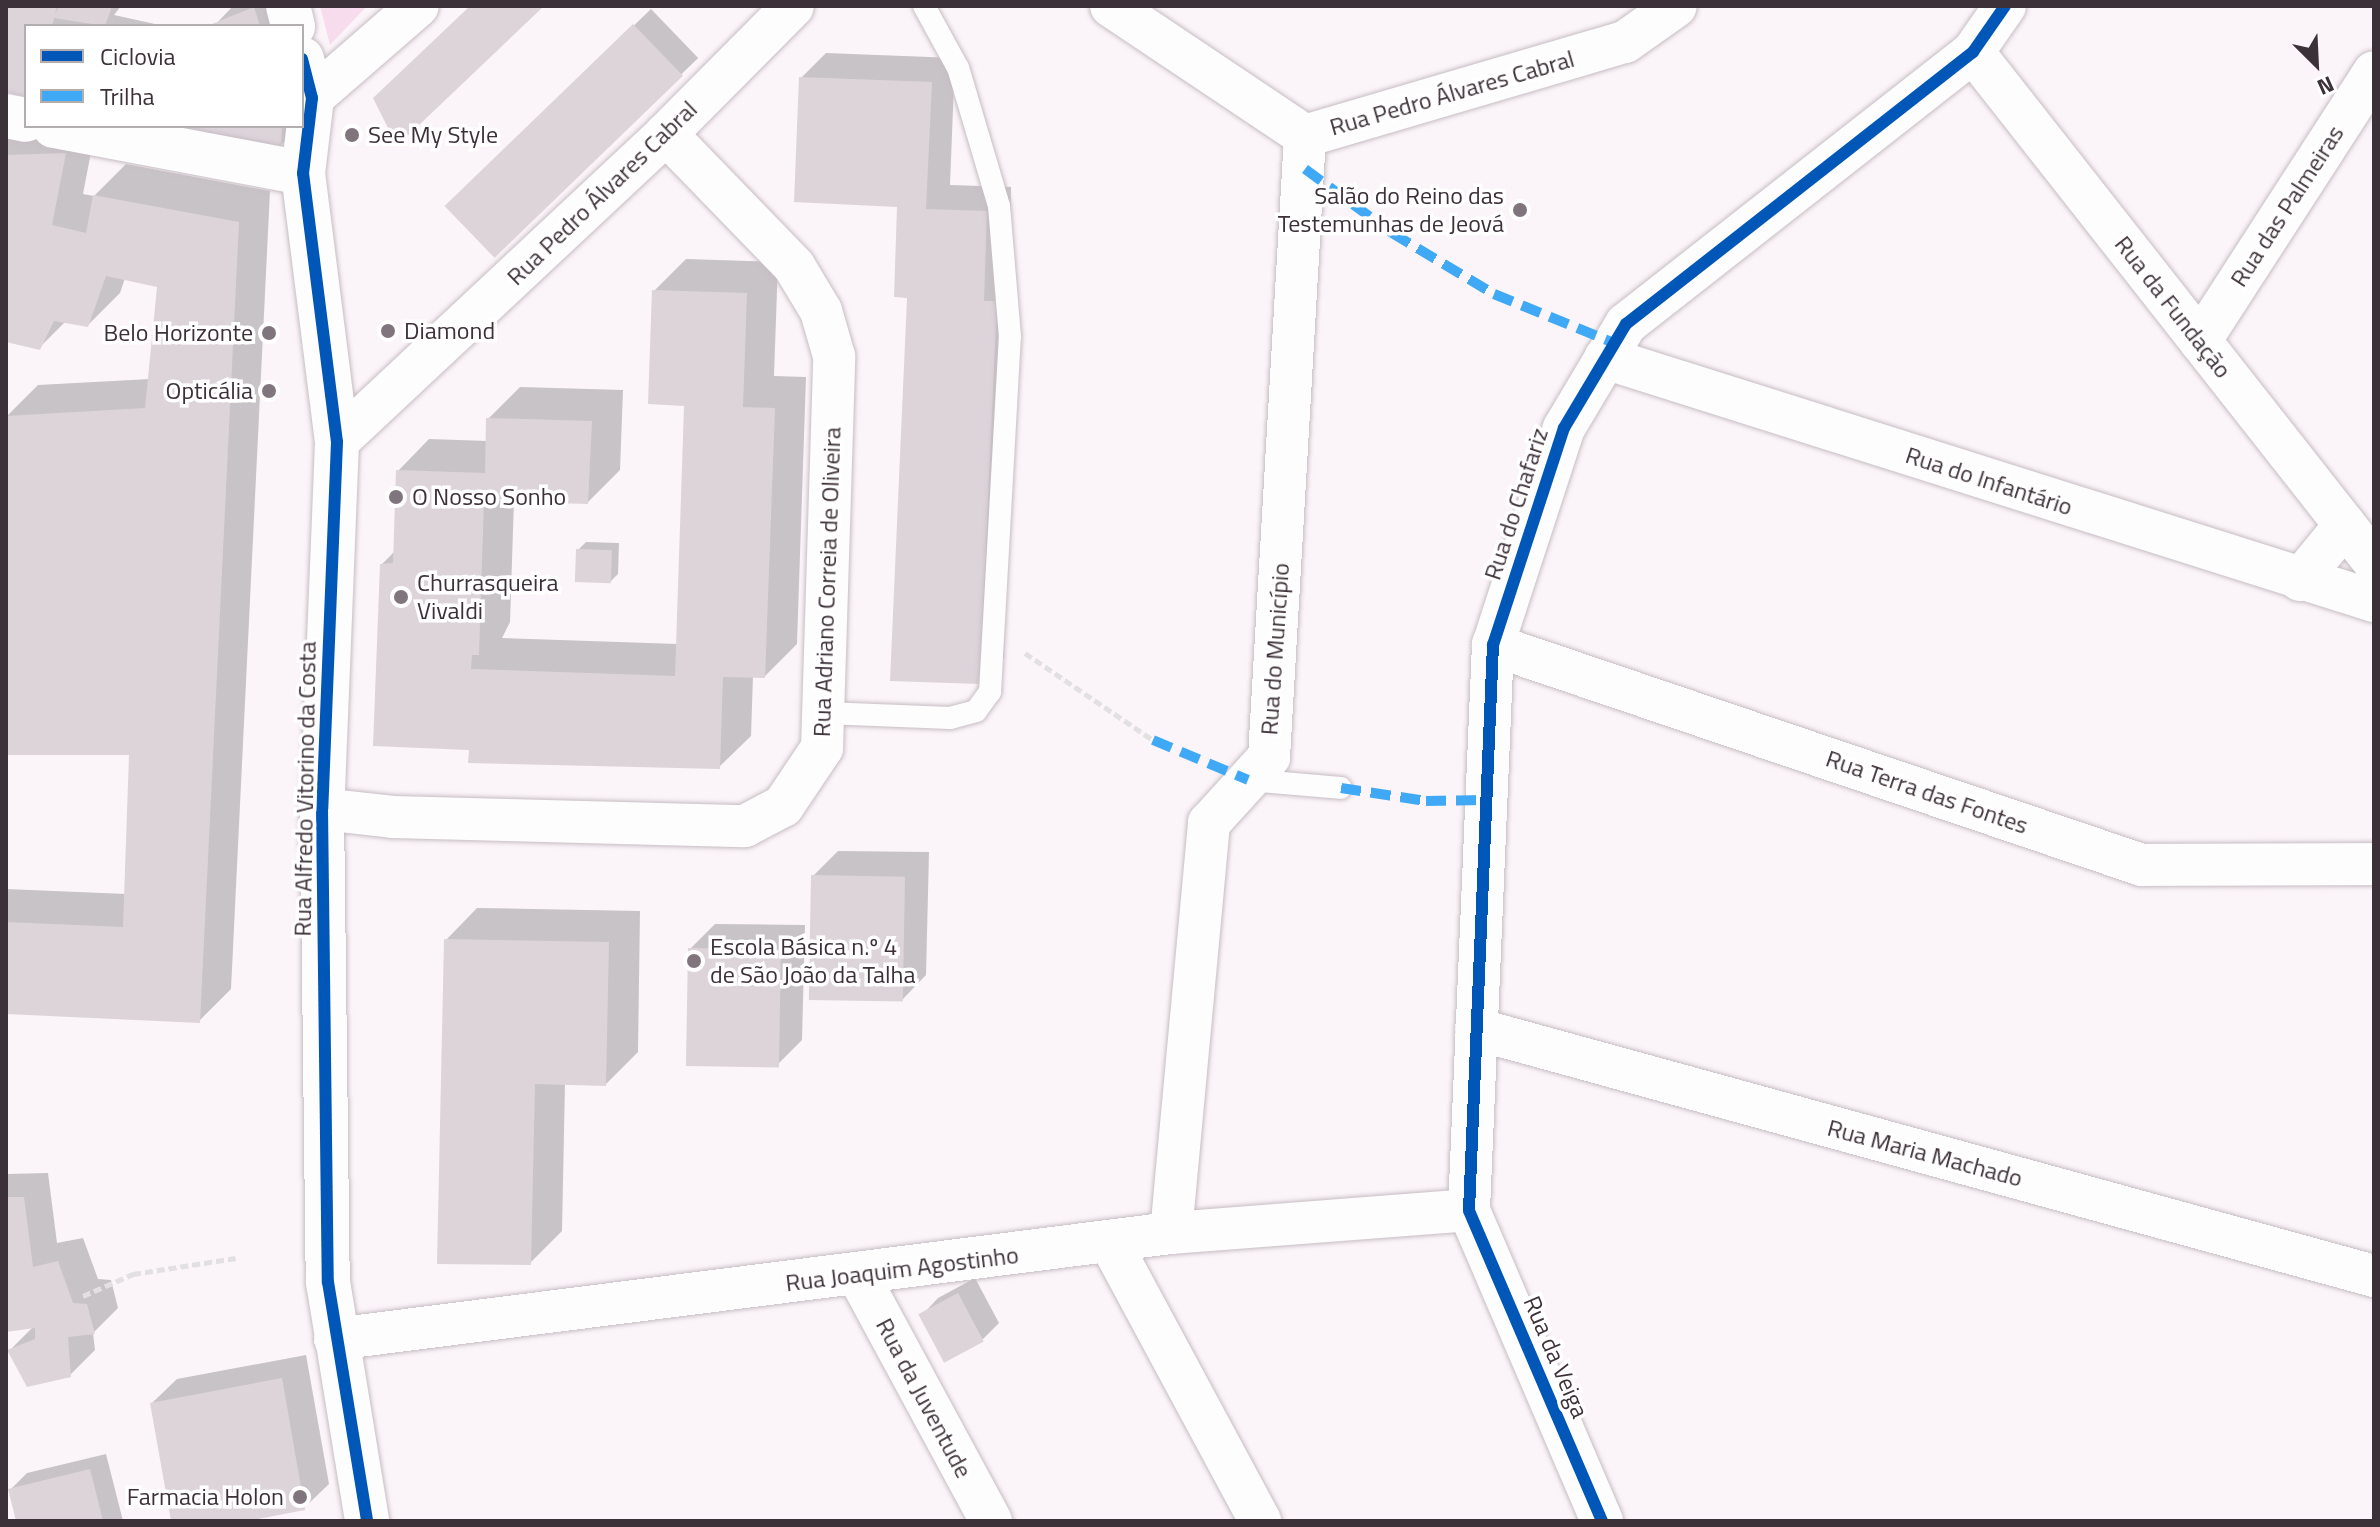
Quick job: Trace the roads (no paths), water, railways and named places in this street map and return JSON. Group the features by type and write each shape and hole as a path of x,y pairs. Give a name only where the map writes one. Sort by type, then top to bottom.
{"street":[{"path":"307,78 418,6"},
{"name":"Rua Pedro Álvares Cabral","path":"337,442 666,134 793,6"},
{"name":"Rua Pedro Álvares Cabral","path":"1111,6 1305,136 1625,42 1676,6"},
{"name":"Rua do Chafariz","path":"1469,1210 1493,645 1564,428 1626,324 1973,52 2005,6"},
{"name":"Rua da Fundação","path":"1973,52 2374,562"},
{"name":"Rua das Palmeiras","path":"2200,341 2374,72"},
{"name":"Rua Alfredo Vitorino da Costa","path":"307,78 303,173 337,442 322,809 328,1282 367,1521"},
{"path":"64,128 245,166 303,173"},
{"name":"Rua Adriano Correia de Oliveira","path":"322,809 393,817 745,826 783,806 822,748 834,356 821,311 794,266 666,134"},
{"name":"Rua do Município","path":"1171,1233 1209,823 1269,757 1305,136"},
{"name":"Rua do Infantário","path":"1605,358 2374,601"},
{"path":"2300,580 2345,525"},
{"name":"Rua Terra das Fontes","path":"1493,645 2142,865 2374,864"},
{"name":"Rua Maria Machado","path":"1476,1029 2374,1276"},
{"name":"Rua Joaquim Agostinho","path":"335,1339 1171,1233 1469,1210"},
{"name":"Rua da Veiga","path":"1469,1210 1602,1521"},
{"path":"1110,1242 1260,1521"},
{"name":"Rua da Juventude","path":"858,1275 991,1521"}],"lane":[{"path":"825,713 950,718 976,711 990,692 1010,337 999,206 958,68 924,6"},
{"path":"1248,780 1341,788"}],"place":[{"name":"See My Style","path":"352,135"},
{"name":"Salão do Reino das Testemunhas de Jeová","path":"1520,210"},
{"name":"Diamond","path":"388,331"},
{"name":"Belo Horizonte","path":"269,333"},
{"name":"Opticália","path":"269,391"},
{"name":"O Nosso Sonho","path":"396,497"},
{"name":"Churrasqueira Vivaldi","path":"401,597"},
{"name":"Escola Básica n.º 4 de São João da Talha","path":"694,961"},
{"name":"Farmacia Holon","path":"300,1497"}]}
